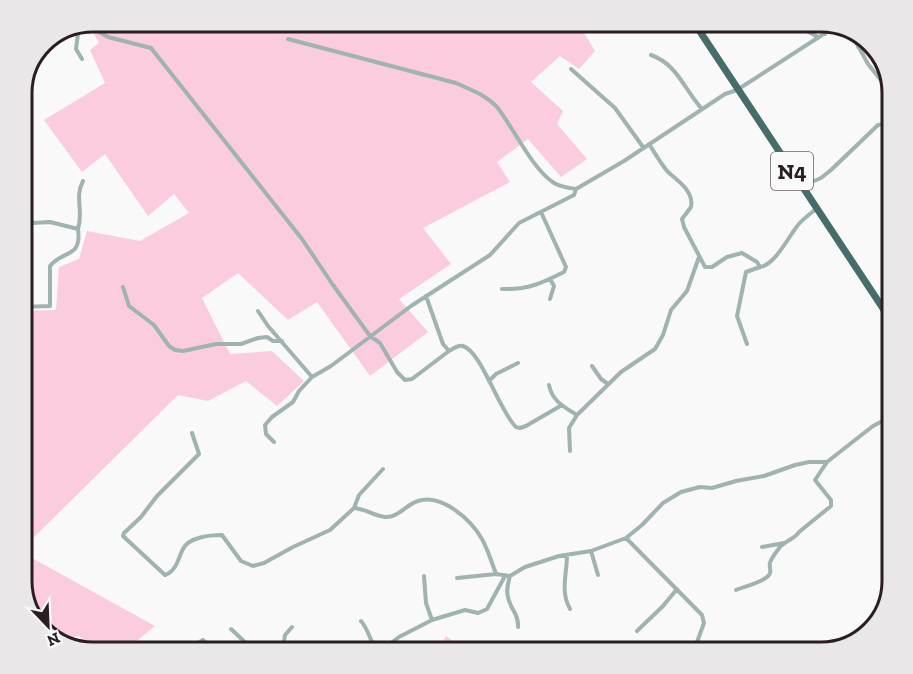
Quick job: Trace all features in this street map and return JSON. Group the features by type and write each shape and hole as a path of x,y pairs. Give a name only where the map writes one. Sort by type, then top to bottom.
{"highway":[{"name":"N4","path":"700,32 882,306"}],"street":[{"path":"99,32 108,37 151,48 302,239 370,336 380,343 405,380 411,380 458,346 468,349 473,354 502,408 516,427 526,426 562,405"},
{"path":"809,32 819,38"},
{"path":"78,34 76,49 82,59"},
{"path":"288,39 456,83 483,95 496,106 549,179 566,188 576,189 614,167 725,93 737,90 824,34"},
{"path":"856,43 878,73"},
{"path":"651,55 663,59 670,65 702,109"},
{"path":"571,69 615,108 643,147"},
{"path":"804,189 809,183 821,178 831,170 878,125 882,124"},
{"path":"649,144 668,172 680,180 690,196 691,207 682,219 703,265 709,268 727,257 742,254 757,262 760,267"},
{"path":"32,307 51,306 50,266 56,260 75,250 80,237 78,229 81,219 78,190 83,181"},
{"path":"274,442 266,434 265,425 293,402 299,391 312,377 331,366 426,296 490,255 519,223 574,195 576,189"},
{"path":"747,344 739,327 737,316 746,272 765,266 782,248 799,223 816,209"},
{"path":"502,289 524,289 564,272 566,267 541,212"},
{"path":"32,222 50,222 78,229"},
{"path":"570,451 569,428 577,414 636,360 655,349 663,335 671,310 687,291 699,256"},
{"path":"550,279 554,286 550,299"},
{"path":"123,287 129,306 154,325 169,346 175,350 183,351 216,344 241,344 267,337 273,341 282,341"},
{"path":"426,296 443,344 450,351"},
{"path":"258,311 312,377"},
{"path":"489,381 496,374 518,363"},
{"path":"592,366 601,379 608,384"},
{"path":"549,385 551,394 562,405 577,414"},
{"path":"762,547 784,543 797,536 831,506 831,500 815,480 828,462 882,421"},
{"path":"192,433 198,454 157,496 123,536 165,575 174,569 183,548 193,539 222,535 241,561 253,566 264,563 330,530 354,508 359,495 382,469"},
{"path":"395,642 399,637 432,620 465,610 483,612 507,576 525,567 567,555 591,552 626,538 663,503 681,492 700,487 712,488 764,476 809,462 828,462"},
{"path":"354,508 374,512 384,517 400,512 418,501 442,502 468,522 481,538 496,574"},
{"path":"626,538 702,615 704,623 697,642"},
{"path":"736,590 768,577 770,562 784,543"},
{"path":"591,552 598,575"},
{"path":"567,555 567,574 563,593 570,609"},
{"path":"457,578 496,574 507,576"},
{"path":"424,576 426,603 432,620"},
{"path":"507,576 507,596 519,620 518,627"},
{"path":"637,631 677,589"},
{"path":"361,621 370,642"},
{"path":"284,642 285,635 292,627"},
{"path":"231,629 245,642"}],"shaded area":[{"path":"93,32 584,32 595,51 579,69 560,56 531,82 563,111 557,124 587,159 561,177 528,139 497,162 510,182 423,228 451,264 399,299 428,332 370,376 317,302 288,320 238,273 202,298 230,354 272,351 304,381 277,406 246,381 208,401 178,395 32,539 32,311 56,310 59,267 79,259 87,231 140,241 189,213 174,194 148,216 105,154 82,172 44,120 105,83 90,50 99,43"},
{"path":"32,558 155,626 135,642 88,642 78,636 71,638 55,630 42,615 34,597"},
{"path":"446,636 454,642 442,642"}]}
